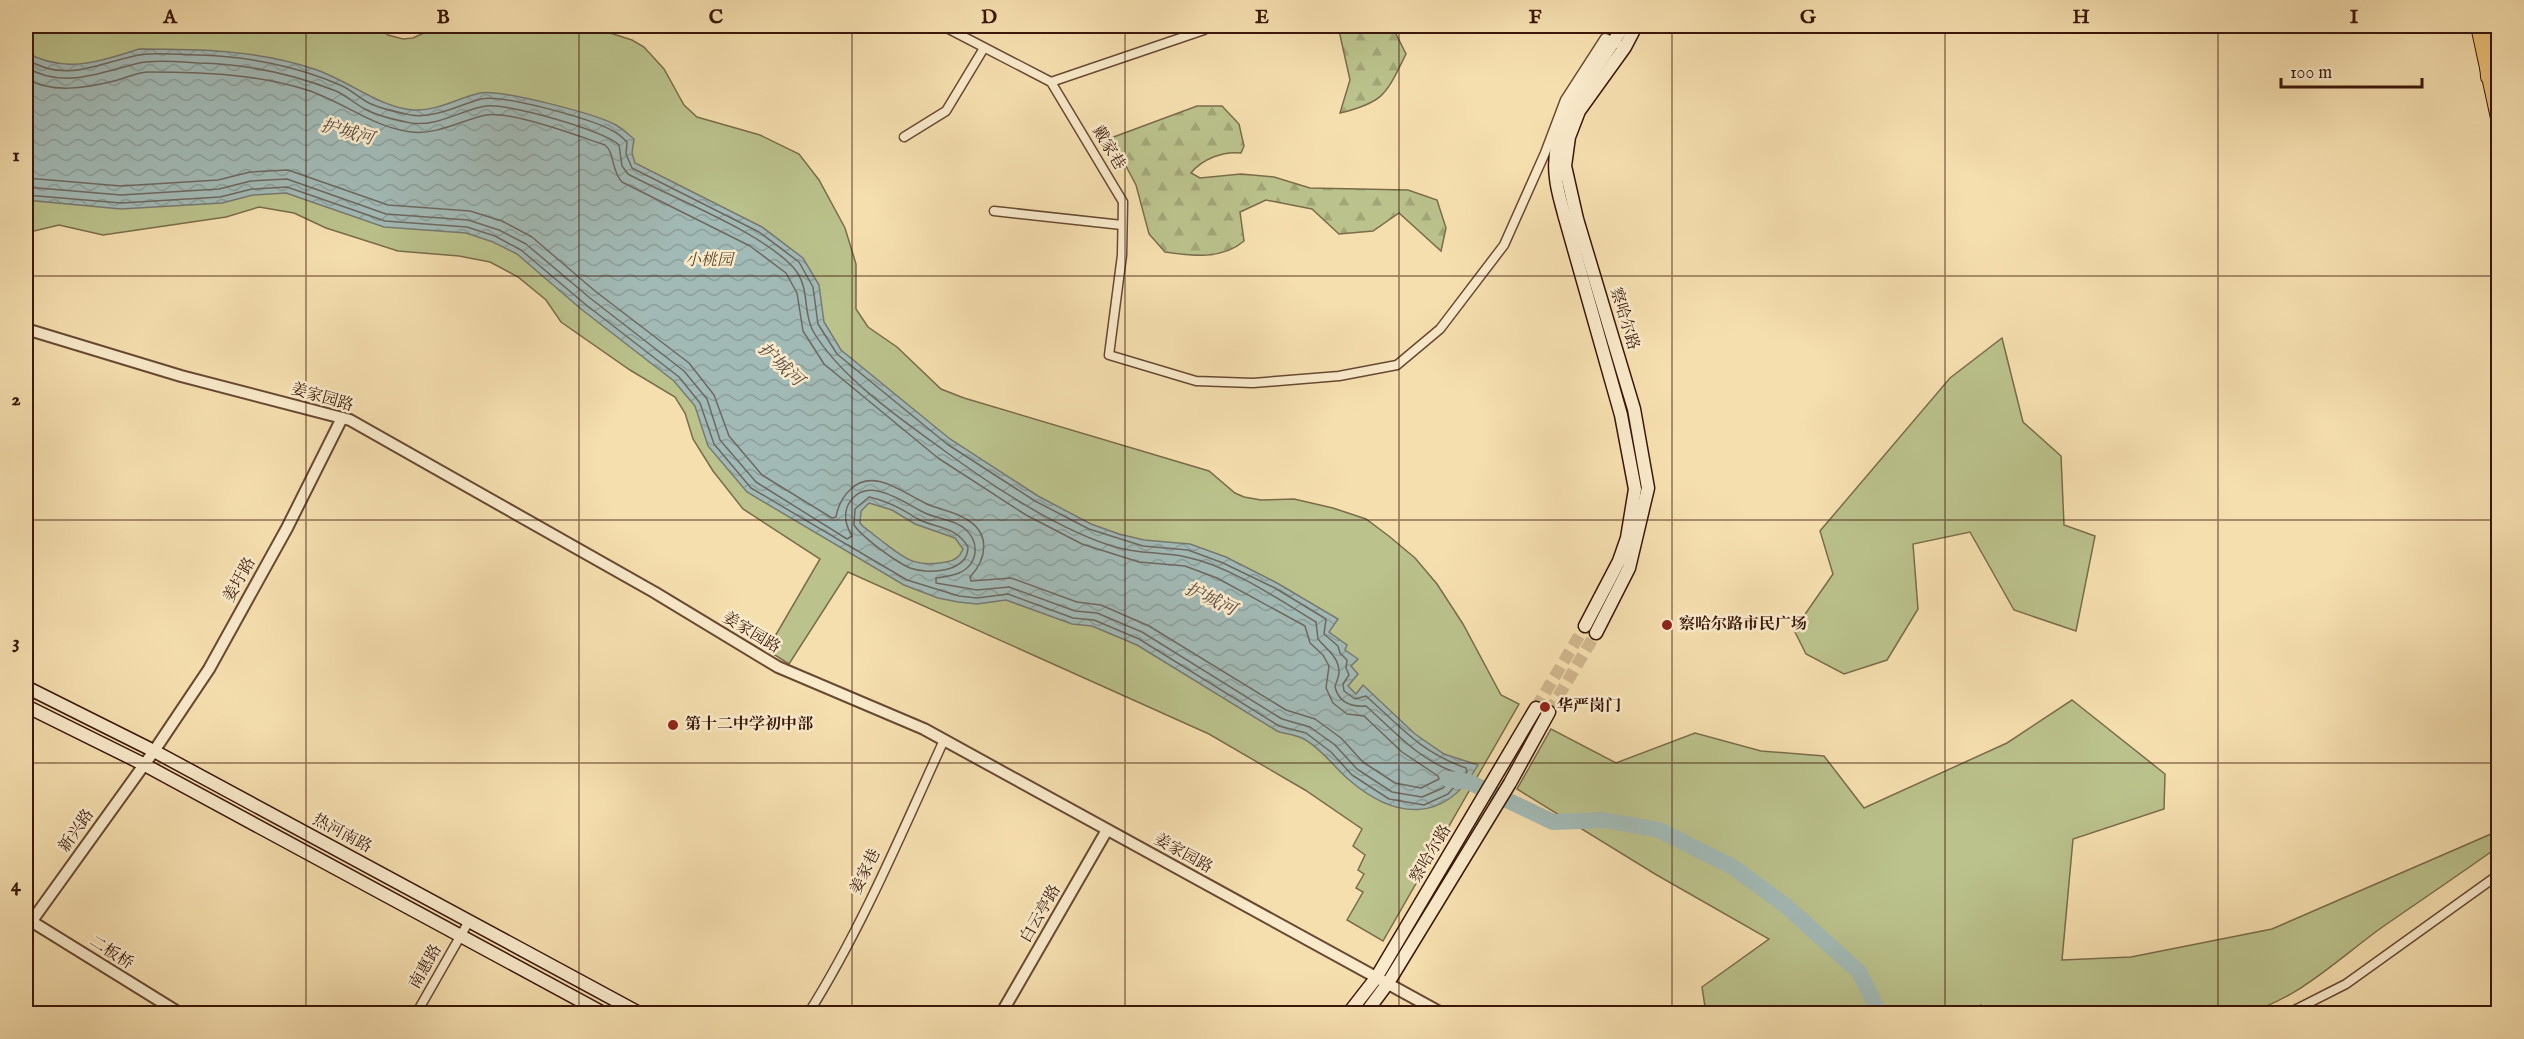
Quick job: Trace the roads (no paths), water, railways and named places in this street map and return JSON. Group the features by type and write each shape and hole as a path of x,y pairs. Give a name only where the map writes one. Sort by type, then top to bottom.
{"main road":[{"name":"察哈尔路","path":"1620,45 1623,26"},
{"name":"察哈尔路","path":"1591,629 1627,538 1635,489 1628,443 1564,214 1556,177 1556,163 1560,136 1570,108 1636,26"},
{"path":"2478,26 2499,118"},
{"path":"2485,26 2488,77"},
{"name":"热河南路","path":"26,687 154,751 641,1014"},
{"name":"热河南路","path":"26,706 143,764 605,1014"},
{"name":"察哈尔路","path":"1348,1014 1376,978 1498,776 1536,708"},
{"name":"察哈尔路","path":"1365,1014 1388,983 1510,783 1549,712"}],"street":[{"path":"943,26 1051,82 1204,30"},
{"name":"戴家巷","path":"1051,82 1123,202 1122,255 1109,355 1196,381 1241,382 1339,376 1397,365 1440,329 1504,245 1564,100 1605,38 1620,45"},
{"path":"904,137 946,111 984,48"},
{"path":"994,211 1122,225"},
{"name":"姜家园路","path":"26,329 181,376 350,420 654,592 778,667 944,740 1443,1014"},
{"name":"姜圩路","path":"154,751 209,669 287,528 342,418"},
{"name":"姜家巷","path":"808,1014 825,988 878,884 944,740"},
{"name":"新兴路","path":"27,922 154,751"},
{"name":"白云亭路","path":"1001,1014 1107,830"},
{"path":"2287,1014 2346,984 2499,875"},
{"name":"南惠路","path":"416,1014 469,921"},
{"name":"二板桥","path":"27,922 181,1014"}],"water":[{"name":"护城河","path":"139,49 161,49 250,54 314,69 376,99 401,108 423,110 480,93 491,93 548,103 616,125 634,139 632,153 635,163 762,227 803,258 819,285 824,322 841,350 950,439 1038,496 1091,524 1144,540 1190,544 1226,557 1277,583 1338,619 1329,632 1347,645 1345,650 1358,659 1351,666 1358,674 1348,686 1356,694 1363,685 1415,734 1444,754 1478,765 1465,784 1450,798 1435,806 1418,810 1401,808 1366,793 1304,739 1277,731 1137,645 1092,626 1072,624 1006,600 977,604 958,602 938,598 904,585 747,492 708,446 695,406 674,381 581,309 517,254 493,242 466,233 384,227 286,193 253,195 222,203 121,209 26,200 26,52 54,63 68,64 82,64","holes":["869,503 892,510 915,524 955,538 963,549 962,552 949,561 934,564 914,562 899,554 860,523 861,511"]}],"waterway":[{"path":"1448,779 1469,782 1553,822 1604,820 1659,830 1733,867 1786,906 1859,972 1880,1014"}],"tunnel":[{"path":"1536,708 1585,626"},
{"path":"1549,712 1596,633"}],"place":[{"name":"察哈尔路市民广场","path":"1667,625"},
{"name":"华严岗门","path":"1545,707"},
{"name":"第十二中学初中部","path":"673,725"}],"park label":[{"name":"小桃园","path":"709,261"}]}
